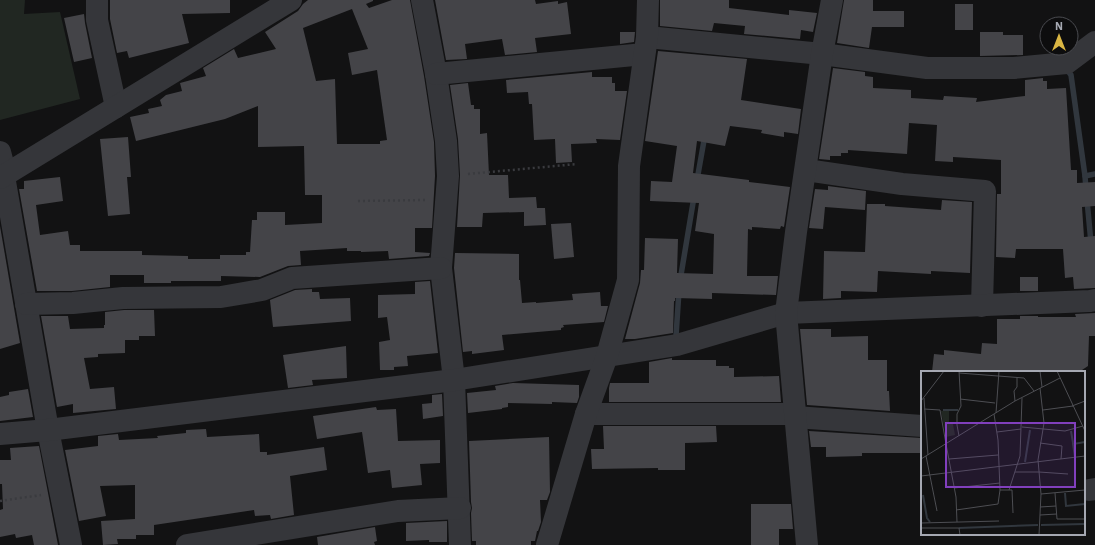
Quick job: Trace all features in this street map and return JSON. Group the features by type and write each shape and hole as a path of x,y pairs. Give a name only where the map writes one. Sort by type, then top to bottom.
{"street":[{"path":"97,0 97,20 116,108"},
{"path":"3,176 291,0"},
{"path":"422,0 436,74 446,141 448,176 441,268 454,380 460,508 460,545"},
{"path":"547,545 586,414 607,356 628,280 629,166 645,45 648,0"},
{"path":"808,545 786,313 796,232 822,54 832,0"},
{"path":"436,74 645,45 822,54 927,68 1014,68 1067,63 1095,42"},
{"path":"0,152 48,430 70,545"},
{"path":"806,170 902,184 985,191 982,306"},
{"path":"26,304 73,303 123,298 221,297 262,290 292,278 441,268"},
{"path":"0,434 48,430 454,380 677,345 786,313 1090,302 1095,300"},
{"path":"586,414 795,416 921,426"},
{"path":"187,545 258,539 398,511 460,508"}],"path":[{"path":"448,176 576,164"},
{"path":"358,201 446,200"},
{"path":"0,501 60,492"}],"shaded area":[{"path":"0,0 25,0 24,14 60,12 80,99 0,120"}],"building":[{"path":"110,0 230,0 230,13 182,14 189,43 129,58 127,51 117,53 110,19"},
{"path":"308,0 373,0 366,4 369,8 392,0 410,0 434,142 435,176 432,228 415,228 415,252 430,253 429,256 389,259 388,251 347,251 347,248 300,251 301,265 288,266 260,277 221,276 221,281 171,281 171,283 144,283 144,275 110,275 110,287 72,291 37,291 19,189 24,189 24,181 60,177 63,201 36,205 40,235 68,231 70,245 80,245 80,251 142,251 142,255 188,256 188,259 220,259 220,255 246,255 246,252 250,252 252,220 257,220 257,212 285,212 285,225 322,223 322,195 305,195 304,146 258,147 258,106 225,119 136,141 130,117 149,113 148,109 162,106 160,100 166,95 182,91 180,83 206,76 203,68 234,49 238,58 276,49 265,32 298,11","holes":["352,9 368,49 348,53 352,75 377,70 387,140 380,141 380,144 337,144 335,79 316,81 303,28"]},
{"path":"435,0 535,0 536,4 558,1 558,4 567,2 571,34 535,38 537,52 505,55 502,39 465,44 467,59 446,60"},
{"path":"660,0 729,0 729,8 789,15 789,10 817,13 813,32 801,30 800,39 744,34 745,26 714,23 712,31 660,26"},
{"path":"844,0 873,0 873,11 904,11 904,27 872,27 869,48 837,43"},
{"path":"955,4 973,4 973,30 955,30"},
{"path":"84,14 92,58 74,62 64,18"},
{"path":"620,32 635,32 634,42 620,44"},
{"path":"980,32 1003,32 1003,35 1023,35 1023,55 980,56"},
{"path":"658,51 747,59 741,100 801,109 798,134 784,132 784,137 761,133 762,130 730,126 725,146 697,141 693,173 790,187 784,227 781,226 780,229 752,227 752,230 748,229 747,276 778,276 776,295 712,293 712,299 675,298 673,333 635,339 625,339 640,283 641,270 644,270 645,238 678,239 677,273 713,274 714,234 695,231 699,203 650,201 651,181 672,182 677,146 645,141"},
{"path":"833,68 865,72 865,76 873,77 873,88 911,90 911,98 943,100 944,96 977,98 976,102 1025,96 1025,80 1043,78 1043,81 1047,81 1047,89 1066,88 1071,170 1077,170 1077,183 1095,182 1095,206 1082,207 1084,237 1095,236 1095,288 1074,289 1073,277 1065,278 1063,249 1016,249 1015,258 996,257 997,194 1001,194 1001,160 953,157 953,162 935,161 937,125 909,123 907,154 848,150 848,153 841,153 841,156 830,156 830,160 819,159"},
{"path":"592,72 592,77 612,77 612,83 615,83 615,91 627,91 620,140 596,139 597,143 571,144 572,162 556,163 555,139 534,140 532,104 529,104 528,92 507,93 506,80"},
{"path":"468,83 471,105 474,105 474,109 480,109 480,134 487,133 489,175 508,175 509,198 536,197 537,208 545,208 546,225 524,226 524,212 483,213 482,227 457,227 460,175 458,139 450,85"},
{"path":"128,137 131,177 127,177 130,214 108,216 100,139"},
{"path":"828,186 866,191 865,210 825,207 823,229 809,228 815,189 828,190"},
{"path":"942,200 972,202 970,273 931,271 931,274 878,271 877,292 841,291 841,298 823,299 824,251 865,252 867,204 885,204 885,206 941,210"},
{"path":"571,223 574,257 554,259 551,224"},
{"path":"0,226 20,343 0,349"},
{"path":"455,253 519,254 519,280 522,303 573,300 572,294 600,292 601,306 608,306 604,322 563,325 564,327 561,328 561,330 502,335 504,350 472,354 472,351 463,352 454,268"},
{"path":"1020,277 1038,277 1038,291 1020,291"},
{"path":"430,281 438,353 407,356 408,366 394,367 394,370 380,370 379,342 390,340 387,317 378,318 378,295 415,294 415,282"},
{"path":"312,289 312,292 319,292 320,299 350,298 351,321 273,327 270,300 295,290"},
{"path":"124,310 154,310 155,336 139,336 139,340 125,340 125,353 98,354 98,357 84,358 90,389 114,387 116,409 73,413 73,404 57,407 41,316 68,316 70,329 104,328 105,312"},
{"path":"1095,313 1095,336 1089,336 1088,366 1080,371 932,371 934,354 944,355 944,350 981,354 982,343 997,344 997,319 1020,319 1020,316 1076,317 1075,314"},
{"path":"800,329 831,329 831,337 868,336 868,360 887,360 887,391 889,391 890,411 807,405"},
{"path":"346,346 347,378 312,380 313,385 288,388 283,355"},
{"path":"672,358 672,360 716,360 716,366 729,366 729,368 734,368 734,377 779,376 781,402 609,402 610,383 649,383 649,362"},
{"path":"513,383 579,385 579,397 577,403 508,403 508,407 502,409 468,413 467,393 496,390 495,386"},
{"path":"28,389 33,417 0,421 0,397 9,395 9,392"},
{"path":"442,394 443,416 423,419 422,404 432,403 432,395"},
{"path":"376,407 377,410 396,409 398,441 440,440 440,463 420,464 422,485 392,488 390,470 368,473 362,432 317,439 313,416"},
{"path":"603,426 716,426 717,442 685,443 685,470 658,470 658,468 592,469 591,449 604,449"},
{"path":"206,429 207,437 259,434 260,452 267,452 267,455 324,447 327,470 290,476 294,515 271,519 270,515 255,516 254,510 154,525 154,535 136,535 136,539 117,539 118,544 103,545 101,521 135,519 135,485 100,486 106,516 79,521 65,450 98,446 98,436 118,434 119,440 158,438 157,436 186,433 186,430"},
{"path":"809,431 921,438 921,453 862,453 862,456 826,457 826,447 811,447"},
{"path":"549,437 550,492 547,500 540,500 541,522 535,541 531,541 531,545 476,545 476,541 472,541 469,441"},
{"path":"39,446 58,545 34,545 32,535 16,538 15,534 0,537 0,510 3,509 2,484 0,484 0,460 11,460 10,448"},
{"path":"751,504 791,504 793,529 779,529 779,545 751,545"},
{"path":"447,521 447,542 429,542 429,540 406,541 406,523"},
{"path":"375,527 377,541 374,542 375,545 318,545 317,537"}],"waterway":[{"path":"1068,71 1071,75 1085,176"},
{"path":"697,180 705,135"},
{"path":"1086,190 1085,176 1095,174"},
{"path":"680,281 694,197"},
{"path":"1087,200 1091,243"},
{"path":"676,336 679,291"}]}
